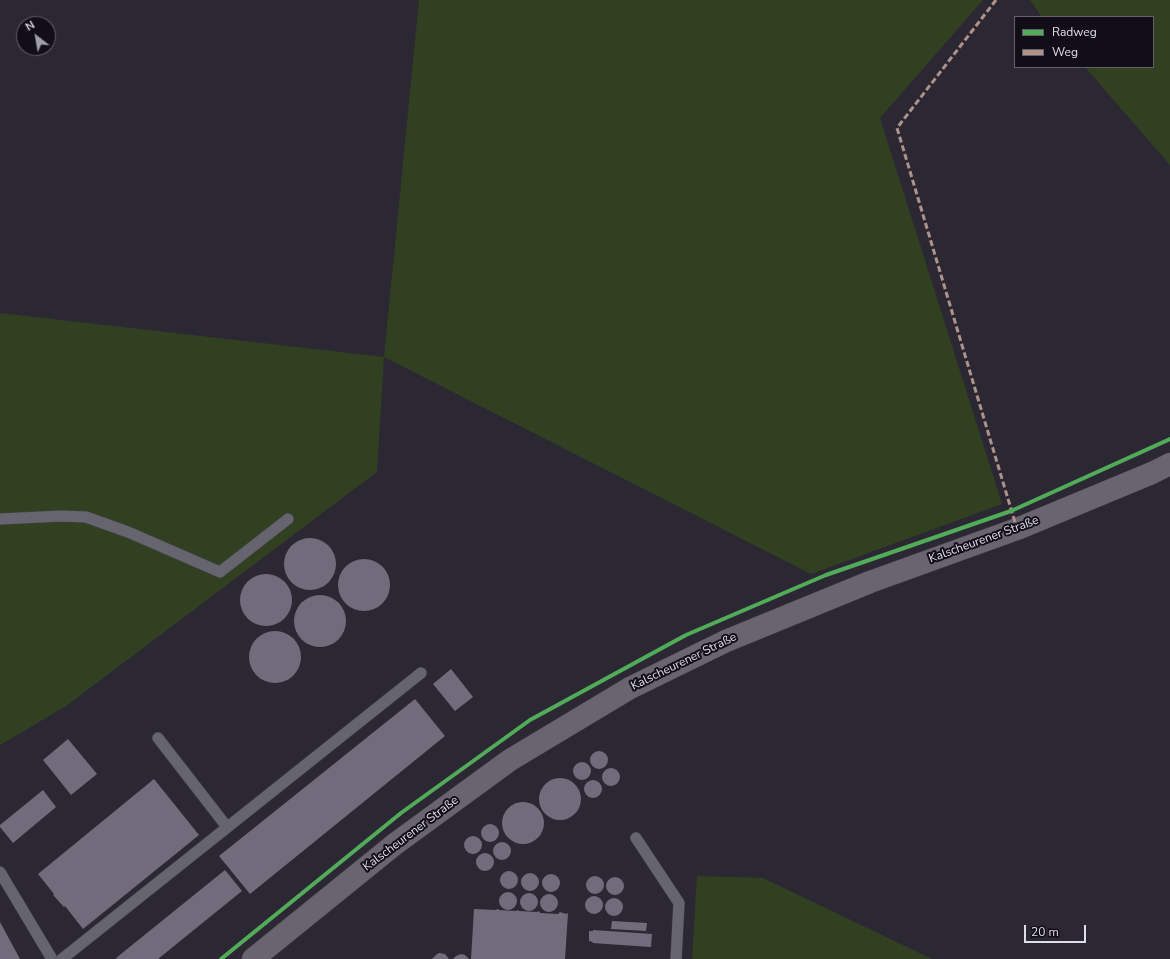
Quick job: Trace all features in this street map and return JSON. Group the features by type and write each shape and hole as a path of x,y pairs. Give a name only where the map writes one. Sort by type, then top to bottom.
{"main road":[{"name":"Kalscheurener Straße","path":"253,959 395,844 510,760 630,688 733,638 870,582 1017,529 1152,473 1170,464"}],"lane":[{"path":"0,520 61,516 86,517 128,532 220,572 288,519"},
{"path":"62,959 421,673"},
{"path":"158,738 227,828"},
{"path":"636,838 679,903 676,959"},
{"path":"0,872 52,959"}],"green space":[{"path":"419,0 983,0 880,118 1002,504 811,574 384,357"},
{"path":"1030,0 1170,0 1170,165 1086,68 1154,68 1154,16 1041,16"},
{"path":"0,313 384,357 377,472 66,706 0,745"},
{"path":"697,876 763,878 932,959 692,959"}],"building":[{"path":"305,538 315,538 329,545 336,559 336,569 329,583 315,590 305,590 295,586 288,579 284,569 284,559 288,549 295,542"},
{"path":"359,559 369,559 383,566 390,580 390,590 383,604 369,611 359,611 349,607 342,600 338,590 338,580 342,570 349,563"},
{"path":"261,574 271,574 285,581 292,595 292,605 285,619 271,626 261,626 251,622 244,615 240,605 240,595 244,585 251,578"},
{"path":"315,595 325,595 339,602 346,616 346,626 339,640 325,647 315,647 305,643 298,636 294,626 294,616 298,606 305,599"},
{"path":"270,631 280,631 294,638 301,652 301,662 294,676 280,683 270,683 260,679 253,672 249,662 249,652 253,642 260,635"},
{"path":"451,669 473,697 455,711 433,684"},
{"path":"415,699 445,736 250,894 219,856"},
{"path":"68,739 97,774 71,795 43,760"},
{"path":"595,751 603,751 608,756 606,767 603,769 595,769 590,764 590,756"},
{"path":"578,762 586,762 591,767 589,778 586,780 578,780 573,775 573,767"},
{"path":"607,768 615,768 620,773 618,784 615,786 607,786 602,781 602,773"},
{"path":"556,778 564,778 572,781 578,787 581,799 578,811 572,817 564,820 556,820 548,817 542,811 539,803 539,795 542,787 548,781"},
{"path":"154,779 199,835 83,929 65,906 64,907 53,895 54,894 38,874"},
{"path":"593,780 600,782 602,789 600,796 593,798 586,796 584,789 586,782"},
{"path":"43,790 56,807 13,843 0,825"},
{"path":"519,802 527,802 535,805 541,811 544,823 541,835 535,841 527,844 519,844 511,841 505,835 502,827 502,819 505,811 511,805"},
{"path":"486,824 494,824 499,829 497,840 494,842 486,842 481,837 481,829"},
{"path":"469,836 477,836 482,841 480,852 477,854 469,854 464,849 464,841"},
{"path":"498,842 506,842 511,847 509,858 506,860 498,860 493,855 493,847"},
{"path":"481,853 489,853 494,858 492,869 489,871 481,871 476,866 476,858"},
{"path":"225,870 242,891 158,959 116,958"},
{"path":"505,871 513,871 518,876 516,887 513,889 505,889 500,884 500,876"},
{"path":"526,873 534,873 539,878 537,889 534,891 526,891 521,886 521,878"},
{"path":"547,874 555,874 560,879 558,890 555,892 547,892 542,887 542,879"},
{"path":"591,876 599,876 604,881 602,892 599,894 591,894 586,889 586,881"},
{"path":"611,877 619,877 624,882 622,893 619,895 611,895 606,890 606,882"},
{"path":"504,892 512,892 517,897 515,908 512,910 504,910 499,905 499,897"},
{"path":"525,893 533,893 538,898 536,909 533,911 525,911 520,906 520,898"},
{"path":"545,894 553,894 558,899 556,910 553,912 545,912 540,907 540,899"},
{"path":"590,896 598,896 603,901 601,912 598,914 590,914 585,909 585,901"},
{"path":"610,898 618,898 623,903 621,914 618,916 610,916 605,911 605,903"},
{"path":"474,909 539,911 540,913 558,914 560,912 566,914 568,913 565,959 471,959"},
{"path":"612,921 647,923 646,931 611,929"},
{"path":"0,922 20,959 0,959"},
{"path":"589,931 652,934 651,947 592,943 593,942 589,941"},
{"path":"439,953 445,954 449,959 432,959"},
{"path":"461,954 465,955 469,959 453,959 456,956"}],"marked path":[{"path":"996,0 897,128 1017,529"}],"cycle path":[{"path":"221,959 401,813 530,720 686,635 826,575 1011,511 1170,439"}]}
